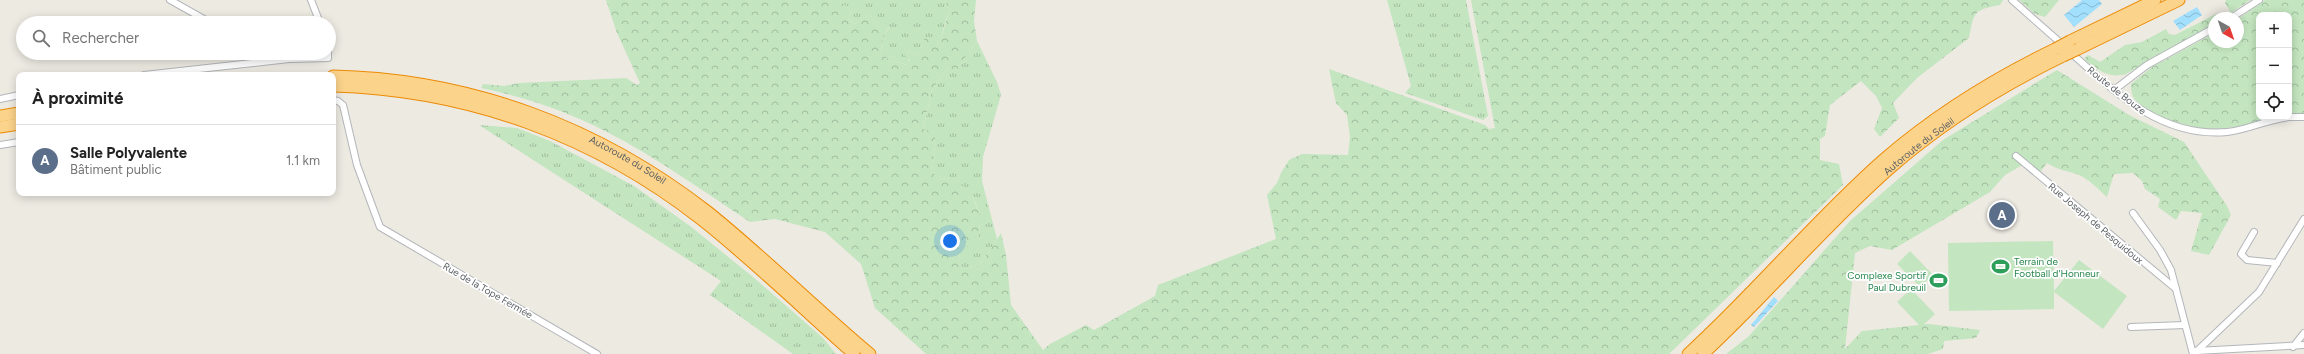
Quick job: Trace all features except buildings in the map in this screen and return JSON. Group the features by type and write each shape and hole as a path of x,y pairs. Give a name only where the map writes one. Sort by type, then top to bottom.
{"highway":[{"name":"Autoroute du Soleil","path":"2074,45 2155,0"},
{"name":"Autoroute du Soleil","path":"1688,354 1831,210 1894,152 1936,118 1971,95 2059,52 2179,0"},
{"name":"Autoroute du Soleil","path":"1703,354 1847,208 1900,160 1971,107 2059,52"},
{"name":"Autoroute du Soleil","path":"336,76 397,80 472,94 540,116 607,146 649,170 708,212 764,259 870,354"},
{"name":"Autoroute du Soleil","path":"336,86 410,92 469,104 536,125 597,152 643,178 702,220 757,266 854,354"},
{"path":"0,116 16,113"},
{"path":"0,127 16,124"}],"street":[{"path":"170,0 199,16"},
{"path":"311,0 317,16"},
{"name":"Route de Bouze","path":"2012,0 2114,90 2137,108 2155,118 2177,127 2199,132 2237,130 2277,120"},
{"path":"2240,12 2259,0"},
{"path":"2114,90 2147,65 2208,31"},
{"path":"170,72 272,60"},
{"path":"0,98 16,95"},
{"name":"Rue de la Tope Fermée","path":"336,101 343,106 357,165 380,227 597,354"},
{"name":"Route de Bouze","path":"2292,117 2304,117"},
{"path":"0,145 16,142"},
{"name":"Rue Joseph de Pesquidoux","path":"2016,156 2176,289"},
{"path":"2134,213 2160,250 2171,270 2185,325 2194,352"},
{"path":"2194,352 2259,292 2304,219"},
{"path":"2254,232 2242,254 2247,260 2277,263"},
{"path":"2131,327 2185,325"},
{"path":"2293,347 2304,332"},
{"path":"2194,352 2293,347 2304,345"}],"green space":[{"path":"606,0 840,0 845,6 852,6 853,9 849,20 855,24 870,14 878,29 887,24 889,27 883,36 881,52 889,60 907,65 909,59 904,55 905,50 908,50 915,56 919,55 924,39 928,38 932,46 936,46 939,42 950,12 945,0 976,0 974,21 977,41 956,71 947,68 932,90 923,129 933,132 936,141 931,170 938,179 953,178 970,191 980,215 979,237 960,252 959,261 963,269 979,266 1001,233 1006,255 1011,305 1043,350 1050,344 1086,325 1094,330 1155,296 1158,285 1276,239 1267,195 1277,183 1289,160 1302,154 1348,155 1350,137 1347,115 1336,103 1329,69 1485,125 1489,129 1495,128 1471,0 2003,0 2000,5 1984,9 1976,14 1972,23 1969,38 1917,78 1893,103 1899,118 1880,137 1874,129 1882,108 1876,96 1861,81 1830,105 1825,136 1820,139 1820,160 1839,164 1843,185 1669,354 926,354 875,308 861,264 825,232 775,219 750,222 661,163 624,141 591,124 544,105 512,95 481,88 483,84 504,86 519,83 626,78 637,85 640,83 617,33"},
{"path":"840,0 945,0 950,12 947,16 941,38 936,46 932,46 924,39 919,55 915,56 908,50 908,65 889,60 881,52 883,36 889,28 887,25 878,29 870,14 855,24 849,20 853,9 845,6"},
{"path":"1387,0 1466,0 1488,116 1483,120 1405,93 1411,86"},
{"path":"2019,0 2059,0 2045,17 2035,14"},
{"path":"2226,0 2250,0 2232,12 2230,12 2225,3"},
{"path":"2265,0 2304,0 2304,115 2292,114 2292,12 2256,12 2256,120 2264,120 2238,126 2207,129 2186,125 2164,118 2145,108 2134,99 2131,84 2152,67 2208,36 2208,48 2244,48 2244,15"},
{"path":"2208,18 2208,27 2126,74 2108,74 2099,70 2084,59 2088,55 2100,62 2125,45 2142,42 2166,29 2169,34 2175,35"},
{"path":"977,41 997,82 1001,95 983,157 982,181 997,239 979,266 963,269 959,261 960,251 979,237 979,218 976,203 967,191 953,178 938,179 931,170 936,141 923,130 932,90 947,68 956,71"},
{"path":"2057,70 2129,115 2184,142 2227,206 2231,215 2209,255 2191,251 2202,213 2181,211 2176,220 2158,207 2160,199 2145,189 2142,181 2133,173 2114,174 2107,197 2090,182 2079,175 2055,168 2047,163 2040,172 2026,163 2005,175 1990,192 1892,250 1870,246 1855,253 1845,349 1862,331 1929,324 1980,330 1976,338 1944,341 1943,349 1928,354 1726,354 1749,336 1850,221 1943,140"},
{"path":"479,125 517,128 550,141 634,186 690,226 753,277 823,338 836,354 793,354 710,295 721,281"},
{"name":"Terrain de Football d'Honneur","path":"2053,241 2054,291 2079,260 2127,296 2103,329 2054,292 2054,309 1949,311 1948,243"},
{"path":"1910,251 1933,275 1920,287 1897,264"},
{"path":"1911,289 1935,314 1921,327 1897,302"}],"water":[{"path":"2082,0 2099,0 2102,4 2074,27 2064,15"},
{"path":"2197,7 2202,15 2180,30 2173,21"},
{"path":"1774,297 1778,301 1754,327 1751,325"}],"place":[{"name":"Salle Polyvalente","path":"2002,215"},
{"name":"Terrain de Football d'Honneur","path":"2001,267"},
{"name":"Complexe Sportif Paul Dubreuil","path":"1939,281"}]}
